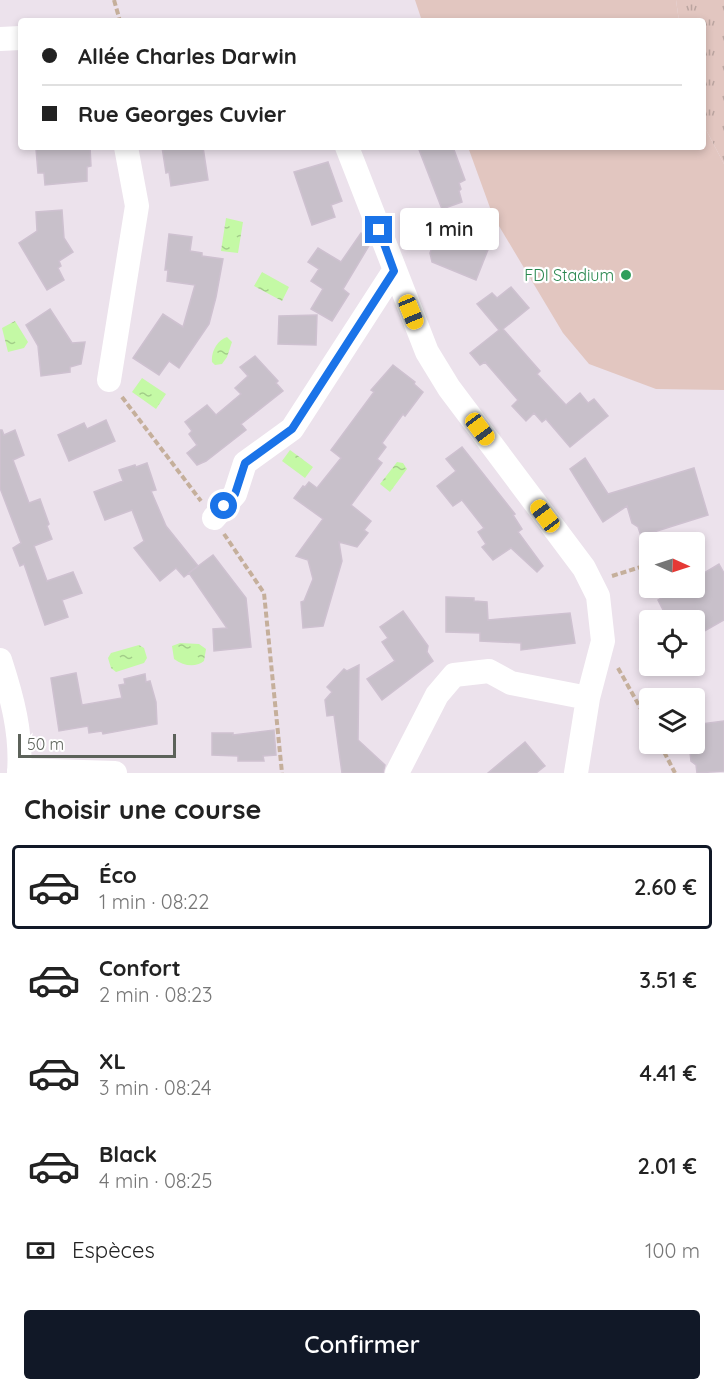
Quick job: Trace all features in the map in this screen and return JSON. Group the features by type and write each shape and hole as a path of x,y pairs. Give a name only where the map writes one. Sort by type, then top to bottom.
{"street":[{"path":"0,39 18,38"},
{"path":"109,380 137,206 127,150"},
{"path":"348,150 427,352 449,388 584,568 598,596 603,640 588,698 576,773"},
{"path":"213,518 235,494 245,463 292,429 394,271"},
{"path":"0,660 11,694 18,727 19,772 115,773"},
{"path":"398,773 437,695 454,675 489,670 511,683 588,698"}],"path":[{"path":"114,0 119,18"},
{"path":"109,380 213,518 264,593 282,773"},
{"path":"591,583 639,568"},
{"path":"603,640 639,705"},
{"path":"665,754 675,773"}],"green space":[{"path":"415,0 676,0 679,18 421,18"},
{"path":"676,0 724,0 724,164 706,130 706,18 679,18"},
{"name":"FDI Stadium","path":"706,130 724,164 724,390 656,389 589,364 563,333 493,216 469,150 706,150"}],"water":[{"path":"226,218 243,222 238,253 221,251"},
{"path":"262,272 289,287 282,301 254,286"},
{"path":"15,321 28,342 24,348 8,352 2,328"},
{"path":"227,337 232,342 227,357 222,364 215,365 212,362 214,350 220,341"},
{"path":"142,378 166,394 156,409 132,392"},
{"path":"290,450 313,467 305,478 282,461"},
{"path":"397,462 403,463 407,469 390,492 380,484"},
{"path":"180,643 199,644 206,649 204,661 197,665 189,665 174,659 172,646"},
{"path":"139,645 144,648 147,658 144,663 116,672 111,668 108,658 111,653"}],"building":[{"path":"36,150 90,150 91,166 87,167 87,181 45,185 44,173 38,173"},
{"path":"162,150 203,150 208,180 171,186 169,172 166,173"},
{"path":"419,150 454,150 465,180 459,183 462,202 442,209"},
{"path":"328,162 342,201 331,205 335,217 312,225 294,172"},
{"path":"62,210 64,238 73,252 59,261 61,266 58,268 64,280 47,290 19,243 37,231 36,212"},
{"path":"446,220 486,235 491,242 476,280 432,262 430,253 434,242 452,234"},
{"path":"361,233 367,237 370,244 343,289 349,294 332,321 311,309 323,289 311,281 319,269 308,262 318,248 341,262"},
{"path":"169,234 192,237 190,251 202,253 202,256 223,259 209,324 179,368 169,361 159,375 133,358 163,314 183,327 195,285 167,281 168,270 165,270"},
{"path":"511,287 529,308 503,329 540,371 537,374 566,405 580,393 588,403 594,399 608,416 570,447 546,419 542,422 534,413 526,421 512,406 518,400 485,362 480,365 470,353 499,330 477,304 492,293 497,298"},
{"path":"50,309 72,343 85,342 81,364 70,367 70,372 41,376 38,346 26,325"},
{"path":"317,315 316,345 278,344 279,316"},
{"path":"255,356 278,381 276,383 283,391 241,424 246,430 206,461 197,465 187,453 197,445 189,434 192,431 185,422 207,405 216,415 241,394 235,388 248,376 240,367"},
{"path":"393,365 415,382 414,384 423,392 405,416 403,414 382,443 386,447 377,459 382,463 351,505 371,521 364,530 368,533 357,547 339,542 342,561 323,626 303,628 301,602 304,601 313,579 308,560 296,556 323,519 294,498 309,482 317,488 341,458 331,450 374,392 371,390"},
{"path":"106,420 115,441 69,461 58,435 84,423 87,429"},
{"path":"0,430 4,435 15,430 24,455 13,460 29,503 40,499 49,524 47,526 52,539 34,546 47,581 73,572 82,593 62,600 68,617 45,625 24,564 20,566 13,548 21,543 0,488"},
{"path":"462,447 515,514 513,515 522,529 518,532 543,566 537,572 511,548 493,560 482,547 486,544 478,532 484,528 462,500 453,506 437,486 456,471 446,459"},
{"path":"585,458 608,494 694,468 708,515 654,532 640,532 638,527 632,523 627,506 603,522 570,469"},
{"path":"147,463 156,490 151,491 166,526 198,566 184,577 176,568 160,581 134,548 144,541 132,510 105,520 94,492 123,481 119,470"},
{"path":"213,555 246,598 251,647 214,651 213,629 227,628 189,573"},
{"path":"719,564 724,573 724,620 705,631 705,610 663,610 658,600 661,598 705,598 705,572"},
{"path":"446,597 474,598 474,601 487,602 488,620 570,613 575,643 521,650 521,643 480,641 480,633 446,632"},
{"path":"403,611 428,646 427,652 433,661 382,700 367,679 395,661 382,642 388,638 380,627"},
{"path":"359,665 358,740 385,765 383,773 342,773 334,715 327,716 325,700 332,692 327,687 344,669 347,671"},
{"path":"76,673 82,705 122,698 119,685 125,684 124,679 145,674 146,682 150,681 156,702 157,724 103,734 102,731 89,733 88,726 59,731 51,678"},
{"path":"724,721 724,771 697,773 696,765 691,761 690,754 705,754 705,724"},
{"path":"274,730 276,755 263,756 264,761 238,761 238,756 212,755 212,733 233,733 233,735"},
{"path":"525,742 545,766 536,773 488,773"}],"place":[{"name":"FDI Stadium","path":"626,275"}],"route":[{"path":"224,506 235,494 245,463 292,429 394,271 379,230"}]}
